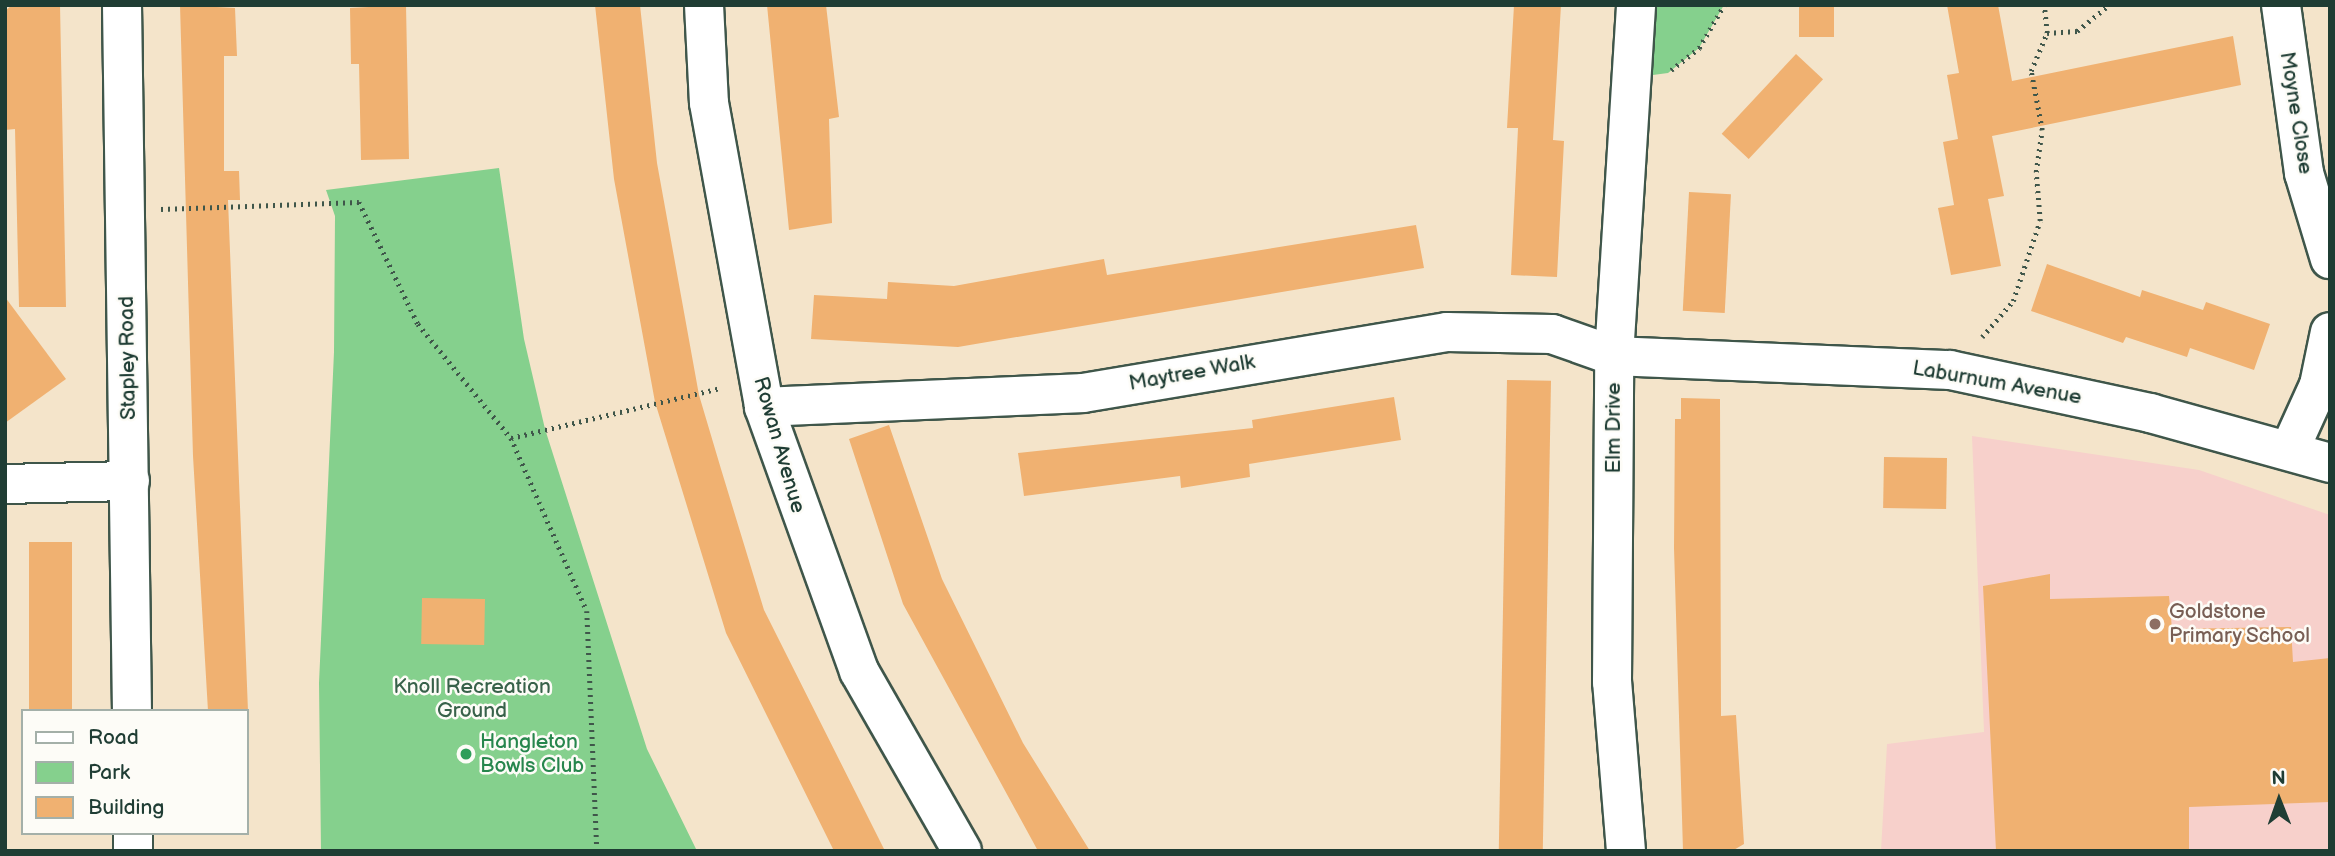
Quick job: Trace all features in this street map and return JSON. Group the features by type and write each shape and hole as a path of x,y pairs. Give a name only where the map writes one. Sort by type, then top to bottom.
{"street":[{"name":"Stapley Road","path":"122,5 132,709"},
{"name":"Rowan Avenue","path":"704,5 709,103 761,393 859,671 962,851"},
{"name":"Elm Drive","path":"1626,851 1612,682 1614,356 1636,5"},
{"name":"Moyne Close","path":"2281,5 2304,173 2330,259"},
{"name":"Maytree Walk","path":"761,393 1083,393 1447,332 1552,334 1614,356"},
{"path":"2290,449 2319,385 2330,332"},
{"name":"Laburnum Avenue","path":"1614,356 1950,370 2290,449 2330,463"},
{"path":"5,484 130,481"}],"path":[{"path":"1630,78 1668,73 1699,48 1724,5"},
{"path":"1950,370 2013,301 2040,221 2036,172 2042,130 2031,71 2047,33 2044,5"},
{"path":"2047,33 2077,31 2109,5"},
{"path":"125,210 359,202 418,324 511,438 587,611 597,851"},
{"path":"511,438 761,393"}],"shaded area":[{"name":"Goldstone Primary School","path":"1972,436 2199,470 2330,515 2330,851 1881,851 1887,744 1984,732"}],"green space":[{"path":"1636,5 1724,5 1699,48 1668,73 1630,78"},
{"name":"Knoll Recreation Ground","path":"499,168 524,339 545,429 647,749 697,851 321,851 319,683 334,352 335,216 326,190"}],"building":[{"path":"12,5 60,5 66,307 19,307 15,129 5,130 5,11"},
{"path":"180,5 235,8 237,56 224,56 224,171 239,171 240,200 228,200 248,709 208,709 193,456"},
{"path":"406,5 409,159 361,160 359,64 351,64 350,8"},
{"path":"595,5 640,5 657,163 699,395 764,610 885,851 834,851 726,633 655,402 614,179"},
{"path":"767,5 826,5 839,117 829,119 832,223 789,230"},
{"path":"1514,5 1561,5 1553,140 1564,141 1557,277 1511,275 1518,128 1507,128"},
{"path":"1799,5 1834,5 1834,37 1799,37"},
{"path":"1947,5 1998,5 2012,81 2233,36 2241,85 1992,136 2004,196 1988,199 2001,266 1951,275 1938,208 1954,205 1943,142 1958,139 1947,75 1959,73"},
{"path":"1796,54 1823,79 1749,159 1722,134"},
{"path":"1689,192 1731,194 1725,313 1683,311"},
{"path":"1416,225 1424,268 958,347 811,339 814,295 887,299 888,282 954,286 1104,259 1107,275"},
{"path":"2047,264 2140,297 2142,290 2203,310 2206,302 2270,324 2254,370 2190,348 2187,357 2126,337 2123,343 2031,311"},
{"path":"5,297 66,379 5,423"},
{"path":"1507,380 1551,381 1543,851 1499,851"},
{"path":"1394,397 1401,440 1249,464 1250,477 1181,488 1180,476 1024,496 1018,453 1253,428 1252,420"},
{"path":"1681,398 1720,399 1721,716 1736,715 1744,844 1732,851 1683,851 1674,548 1675,419 1681,419"},
{"path":"889,425 942,579 1023,743 1090,851 1038,851 903,604 849,439"},
{"path":"1884,457 1947,458 1946,509 1883,508"},
{"path":"29,542 72,542 72,709 29,709"},
{"path":"2050,574 2050,599 2169,596 2172,629 2291,627 2293,662 2330,658 2330,802 2189,807 2189,851 1996,851 1983,586"},
{"path":"422,598 485,599 484,645 421,644"}],"place":[{"name":"Goldstone Primary School","path":"2155,624"},
{"name":"Hangleton Bowls Club","path":"466,754"}]}
